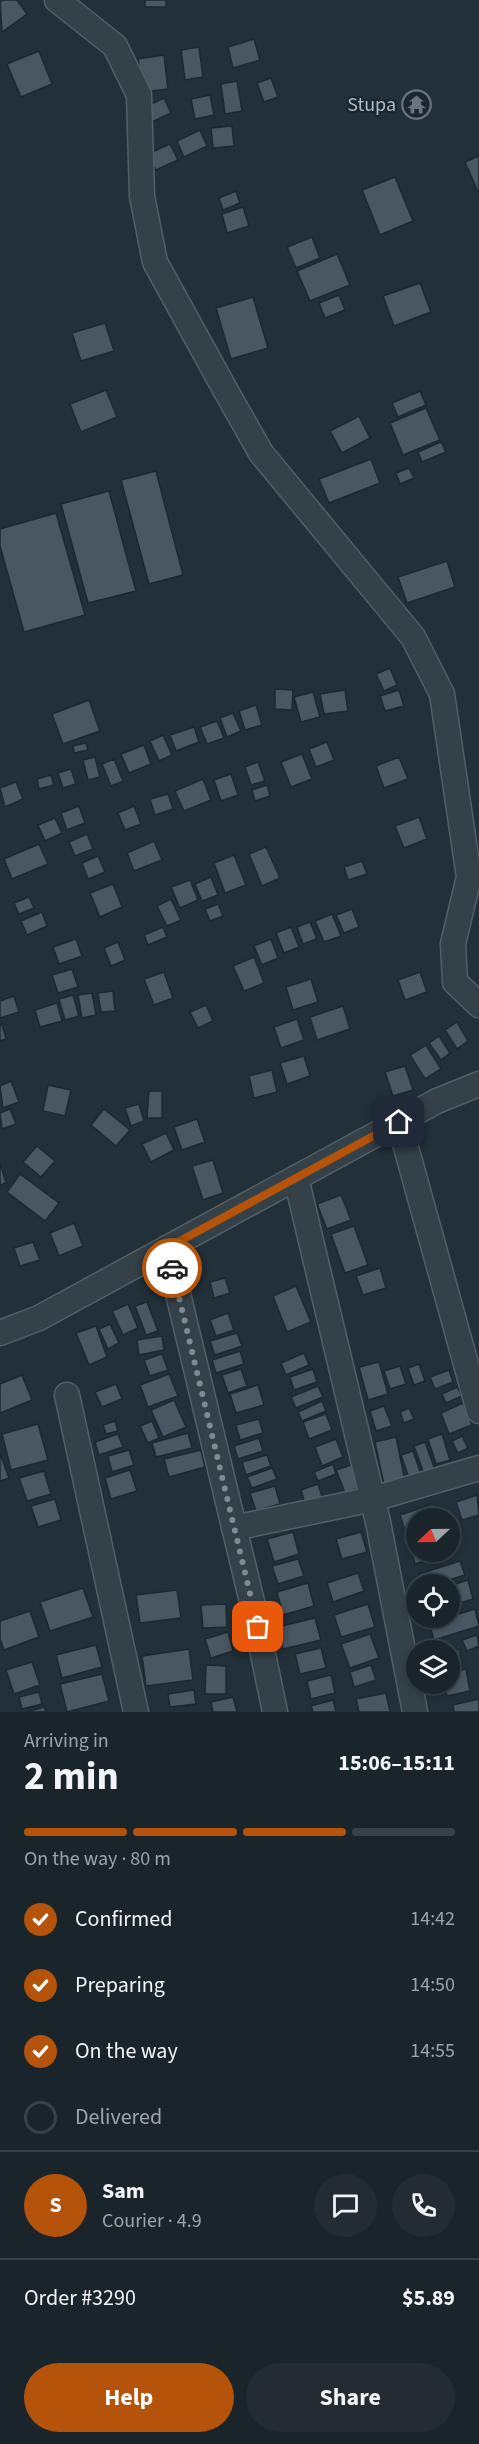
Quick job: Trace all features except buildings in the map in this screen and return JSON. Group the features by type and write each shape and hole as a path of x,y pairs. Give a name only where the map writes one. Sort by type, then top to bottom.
{"street":[{"path":"57,0 115,46 139,95 142,196 155,262 222,384 261,453 413,637 442,694 469,877 453,944 454,982 479,1005"},
{"path":"0,1332 39,1318 436,1101 479,1084"},
{"path":"399,1122 479,1411"},
{"path":"296,1178 373,1499 415,1712"},
{"path":"167,1248 275,1712"},
{"path":"67,1395 136,1712"},
{"path":"234,1528 373,1499 479,1468"}],"way so far":[{"path":"172,1268 258,1627"}],"place":[{"name":"Stupa","path":"417,105"}],"route":[{"path":"172,1268 167,1248 399,1122"}]}
